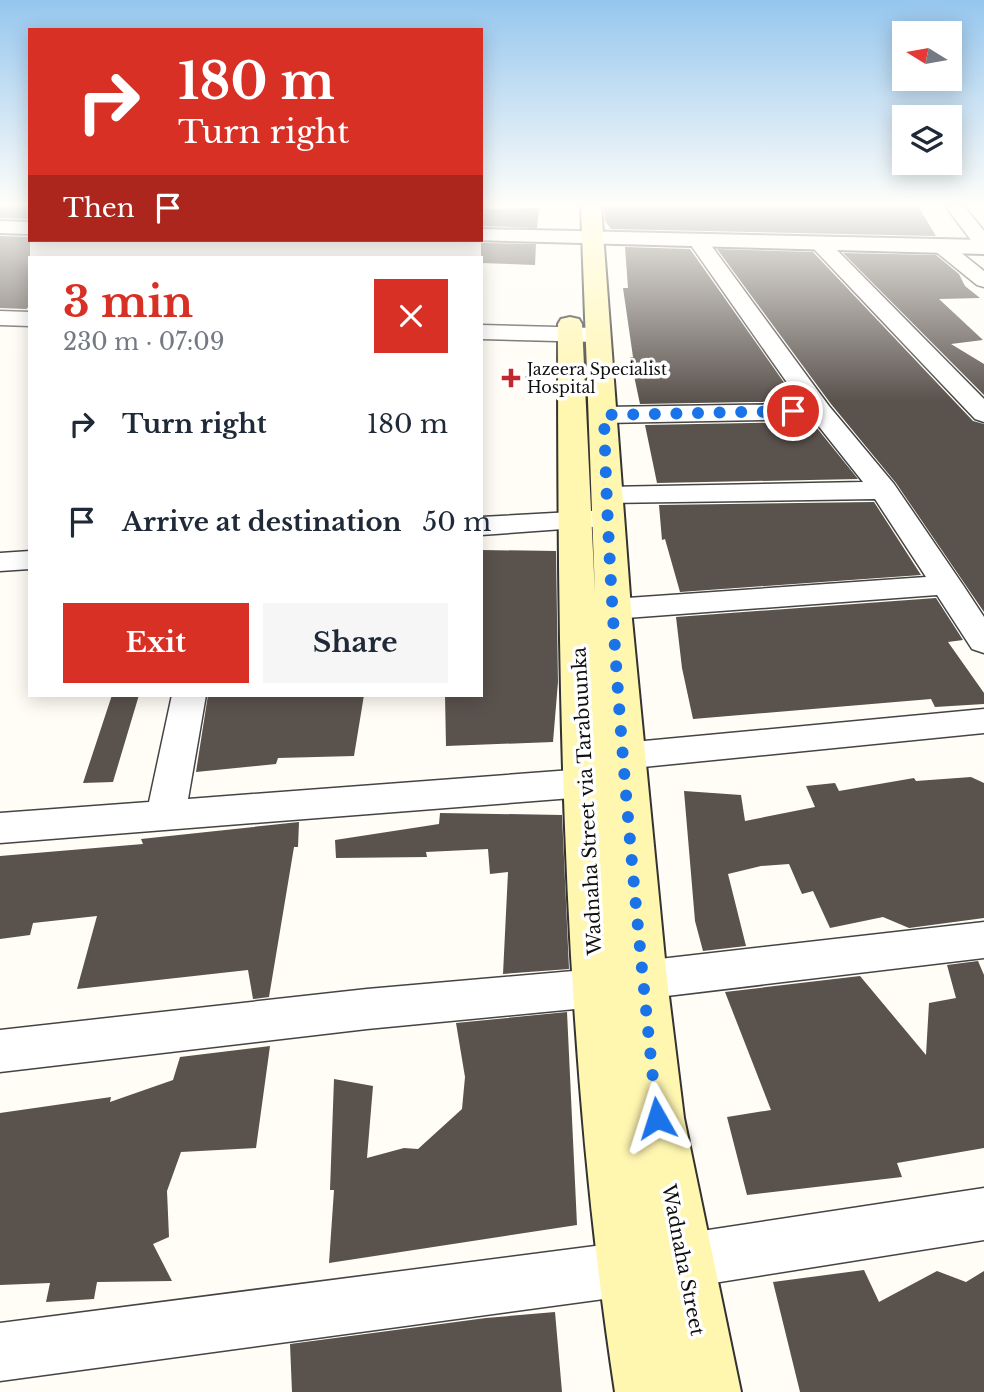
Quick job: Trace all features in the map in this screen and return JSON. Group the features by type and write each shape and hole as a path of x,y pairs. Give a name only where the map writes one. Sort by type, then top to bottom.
{"main road":[{"name":"Wadnaha Street","path":"582,271 596,511 613,608 642,980 657,1118 682,1261 709,1392"},
{"name":"Wadnaha Street via Tarabuunka","path":"596,511 585,783 596,988 608,1122 626,1269 647,1392"}],"street":[{"path":"720,271 820,411 884,491 984,642"},
{"path":"846,271 984,414"},
{"path":"0,318 28,319"},
{"path":"483,333 588,367 820,411"},
{"path":"483,526 596,511 884,491"},
{"path":"0,562 28,560"},
{"path":"613,608 947,585"},
{"path":"166,816 189,697"},
{"path":"623,756 984,721"},
{"path":"0,828 585,783"},
{"path":"642,980 984,940"},
{"path":"0,1051 367,1009 596,988"},
{"path":"682,1261 984,1214"},
{"path":"0,1352 626,1269"}],"building":[{"path":"0,271 28,271 28,308 0,308"},
{"path":"627,271 705,271 797,401 640,404 630,357 633,357 623,288 628,288"},
{"path":"733,271 831,271 973,421 984,424 984,612 896,483 831,404"},
{"path":"861,271 955,271 959,274 965,286 980,298 939,299 983,340 951,344 984,364 984,395"},
{"path":"812,422 858,479 657,483 645,425"},
{"path":"874,502 921,575 680,592 665,539 662,540 659,505"},
{"path":"483,550 556,551 558,682 553,742 446,746 445,697 483,697"},
{"path":"936,598 963,640 948,642 984,693 984,704 935,707 931,699 693,719 682,668 676,617"},
{"path":"111,697 138,697 113,782 83,783"},
{"path":"208,697 364,697 354,756 278,758 276,764 196,772"},
{"path":"971,777 984,783 984,918 909,928 883,917 830,928 813,891 802,894 789,864 761,866 728,874 746,946 703,951 695,921 684,791 741,795 745,821 815,807 806,786 835,783 839,791 914,778 916,781"},
{"path":"440,813 562,815 569,969 503,974 508,872 490,874 488,849 426,852 427,857 336,858 335,840 439,824"},
{"path":"299,822 298,847 294,847 269,997 253,999 248,970 77,989 97,916 33,923 30,935 0,939 0,856 143,844 141,839"},
{"path":"978,961 984,975 984,1148 897,1163 902,1177 747,1195 727,1117 771,1110 725,992 860,976 926,1055 929,1003 956,998 947,965"},
{"path":"567,1012 577,1225 329,1263 334,1190 330,1190 334,1079 373,1086 367,1158 404,1148 418,1149 462,1109 465,1077 456,1023"},
{"path":"270,1046 256,1148 181,1152 167,1191 169,1237 153,1244 172,1281 97,1282 94,1299 46,1302 50,1283 0,1285 0,1113 111,1097 110,1102 173,1080 180,1057"},
{"path":"864,1270 879,1302 937,1271 966,1282 984,1271 984,1392 800,1392 773,1282"},
{"path":"555,1312 562,1392 292,1392 290,1344 486,1318"}],"place":[{"name":"Jazeera Specialist Hospital","path":"511,378"}],"route":[{"path":"657,1118 623,756 606,495 604,415 793,411"}]}
